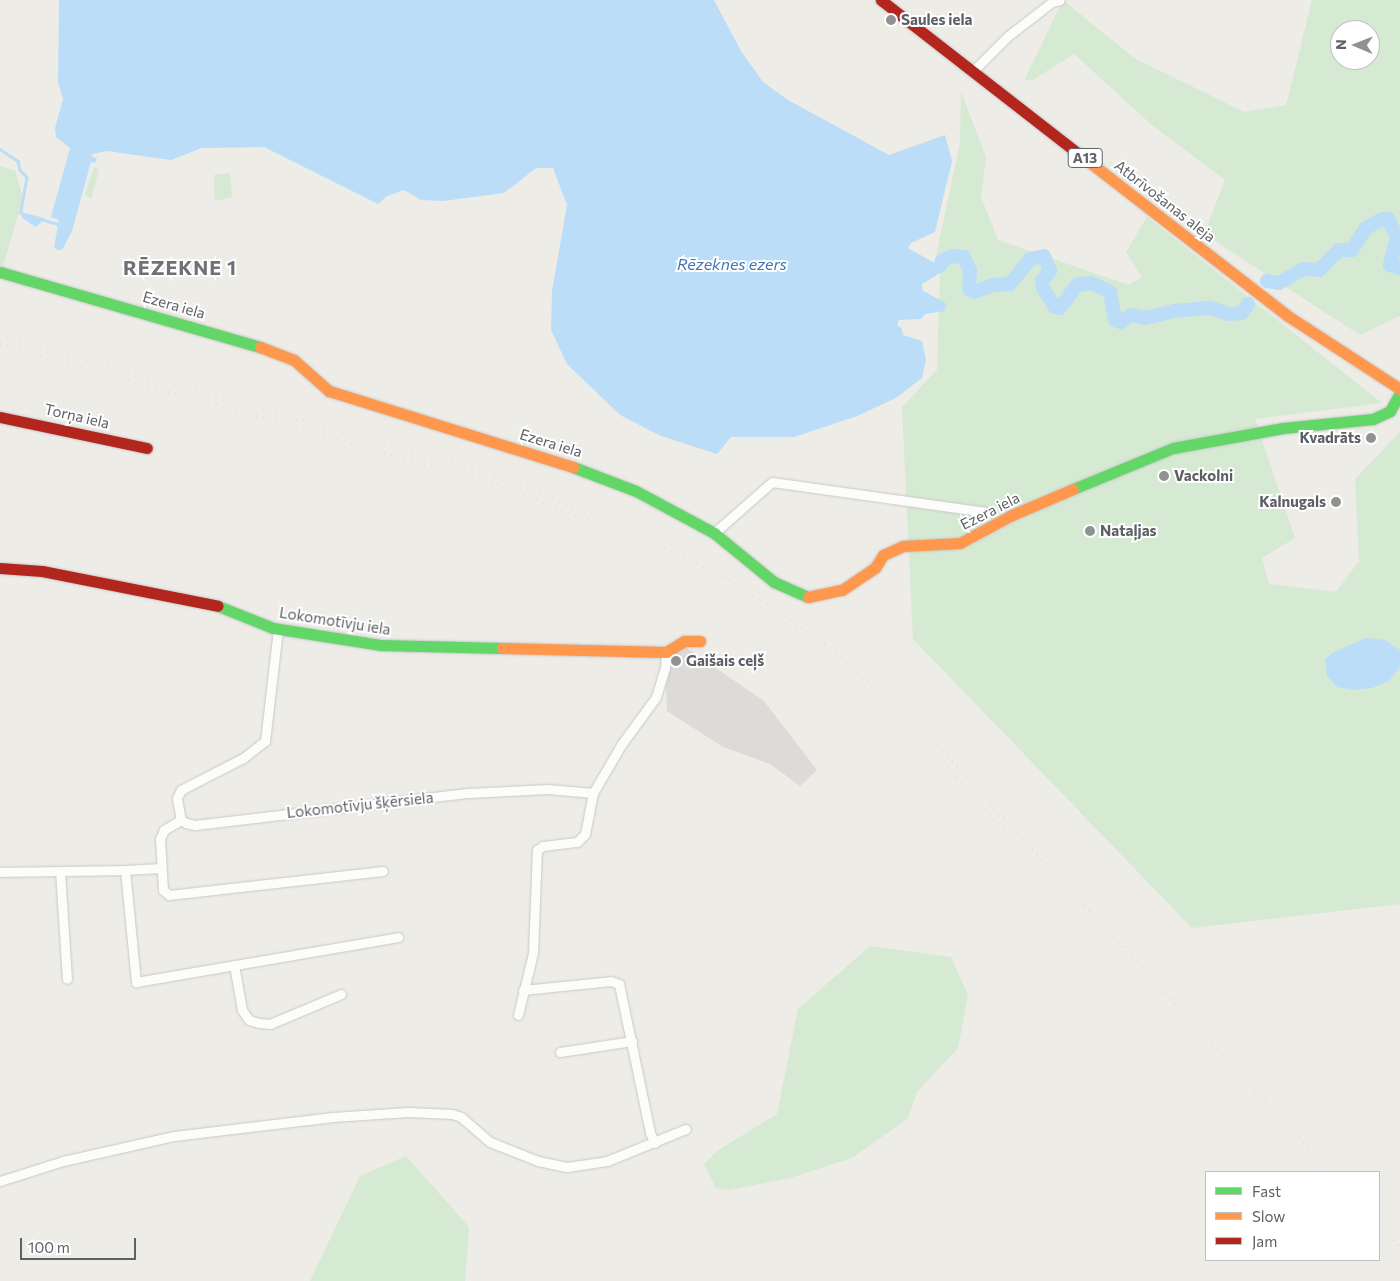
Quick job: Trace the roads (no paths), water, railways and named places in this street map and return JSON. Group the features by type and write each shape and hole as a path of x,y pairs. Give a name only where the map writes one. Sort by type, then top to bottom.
{"street":[{"path":"973,71 1008,36 1052,2 1060,0"},
{"name":"Atbrīvošanas aleja","path":"887,2 1288,316 1349,359 1400,391"},
{"name":"Ezera iela","path":"0,272 279,352 294,360 329,391 603,476 636,491 714,533 787,590 810,596 826,595 860,580 884,555 903,546 960,543 1012,515 1173,448 1284,428 1373,419 1390,410 1400,391"},
{"name":"Torņa iela","path":"0,417 147,448"},
{"path":"714,533 772,482 986,512"},
{"name":"Lokomotīvju iela","path":"0,568 42,571 191,600 226,608 278,628 380,645 666,652 684,641 700,641"},
{"path":"278,628 265,741 243,758 181,790 177,798 180,820 161,834 163,890 172,896 383,871"},
{"path":"518,1015 533,953 536,854 543,846 581,840 586,829 593,793 620,746 656,697 666,668 666,652"},
{"name":"Lokomotīvju šķērsiela","path":"180,820 195,825 322,808 542,789 593,793"},
{"path":"0,872 162,868"},
{"path":"125,870 136,982 398,937"},
{"path":"60,871 67,979"},
{"path":"234,965 242,1010 249,1020 259,1023 270,1024 341,994"},
{"path":"523,990 618,982 632,1041 650,1134 655,1143"},
{"path":"560,1052 632,1041"},
{"path":"0,1181 64,1160 181,1135 408,1112 461,1116 490,1142 538,1161 567,1167 592,1166 655,1143 686,1129"}],"water":[{"name":"Rēzeknes ezers","path":"59,0 714,0 741,51 763,82 788,100 889,155 945,135 952,161 935,232 911,243 908,248 940,266 940,273 922,284 922,290 947,304 944,311 925,314 921,319 899,320 897,325 902,329 903,335 922,341 926,360 922,378 896,398 857,416 794,437 731,437 717,454 661,436 620,415 567,364 551,330 552,291 567,205 553,168 536,168 504,193 443,201 421,200 404,190 387,196 378,204 264,147 202,148 171,160 107,151 93,154 92,157 97,158 95,163 91,162 72,231 62,250 57,250 54,247 59,220 51,217 70,148 56,137 55,128 63,99 58,82"},
{"path":"21,212 44,218 44,220 36,227 22,218"},
{"path":"1366,638 1385,640 1400,650 1400,667 1389,681 1372,688 1354,690 1337,687 1327,676 1325,660 1332,653"}],"waterway":[{"path":"0,149 18,161 20,170 27,177 21,212"},
{"path":"1267,281 1279,283 1303,269 1319,270 1339,250 1352,250 1366,228 1382,219 1388,219 1397,237 1390,265 1400,268"},
{"path":"44,220 58,224"},
{"path":"940,266 942,261 952,256 964,257 970,271 969,289 974,292 993,285 1010,284 1030,259 1044,256 1050,271 1042,281 1043,288 1055,307 1060,308 1077,285 1091,283 1110,292 1115,320 1121,322 1131,315 1146,318 1174,311 1211,308 1228,314 1242,313 1248,304"}],"railway":[{"path":"0,335 494,474 634,531 723,576 825,644 933,740 1330,1171"},
{"path":"0,344 497,484 628,536"},
{"path":"938,756 1005,830"},
{"path":"1380,1225 1400,1247"}],"place":[{"name":"Saules iela","path":"891,20"},
{"name":"Kvadrāts","path":"1371,438"},
{"name":"Vackolni","path":"1164,476"},
{"name":"Kalnugals","path":"1336,502"},
{"name":"Nataļjas","path":"1090,531"},
{"name":"Gaišais ceļš","path":"676,661"}],"district":[{"name":"RĒZEKNE 1","path":"180,267"}]}
